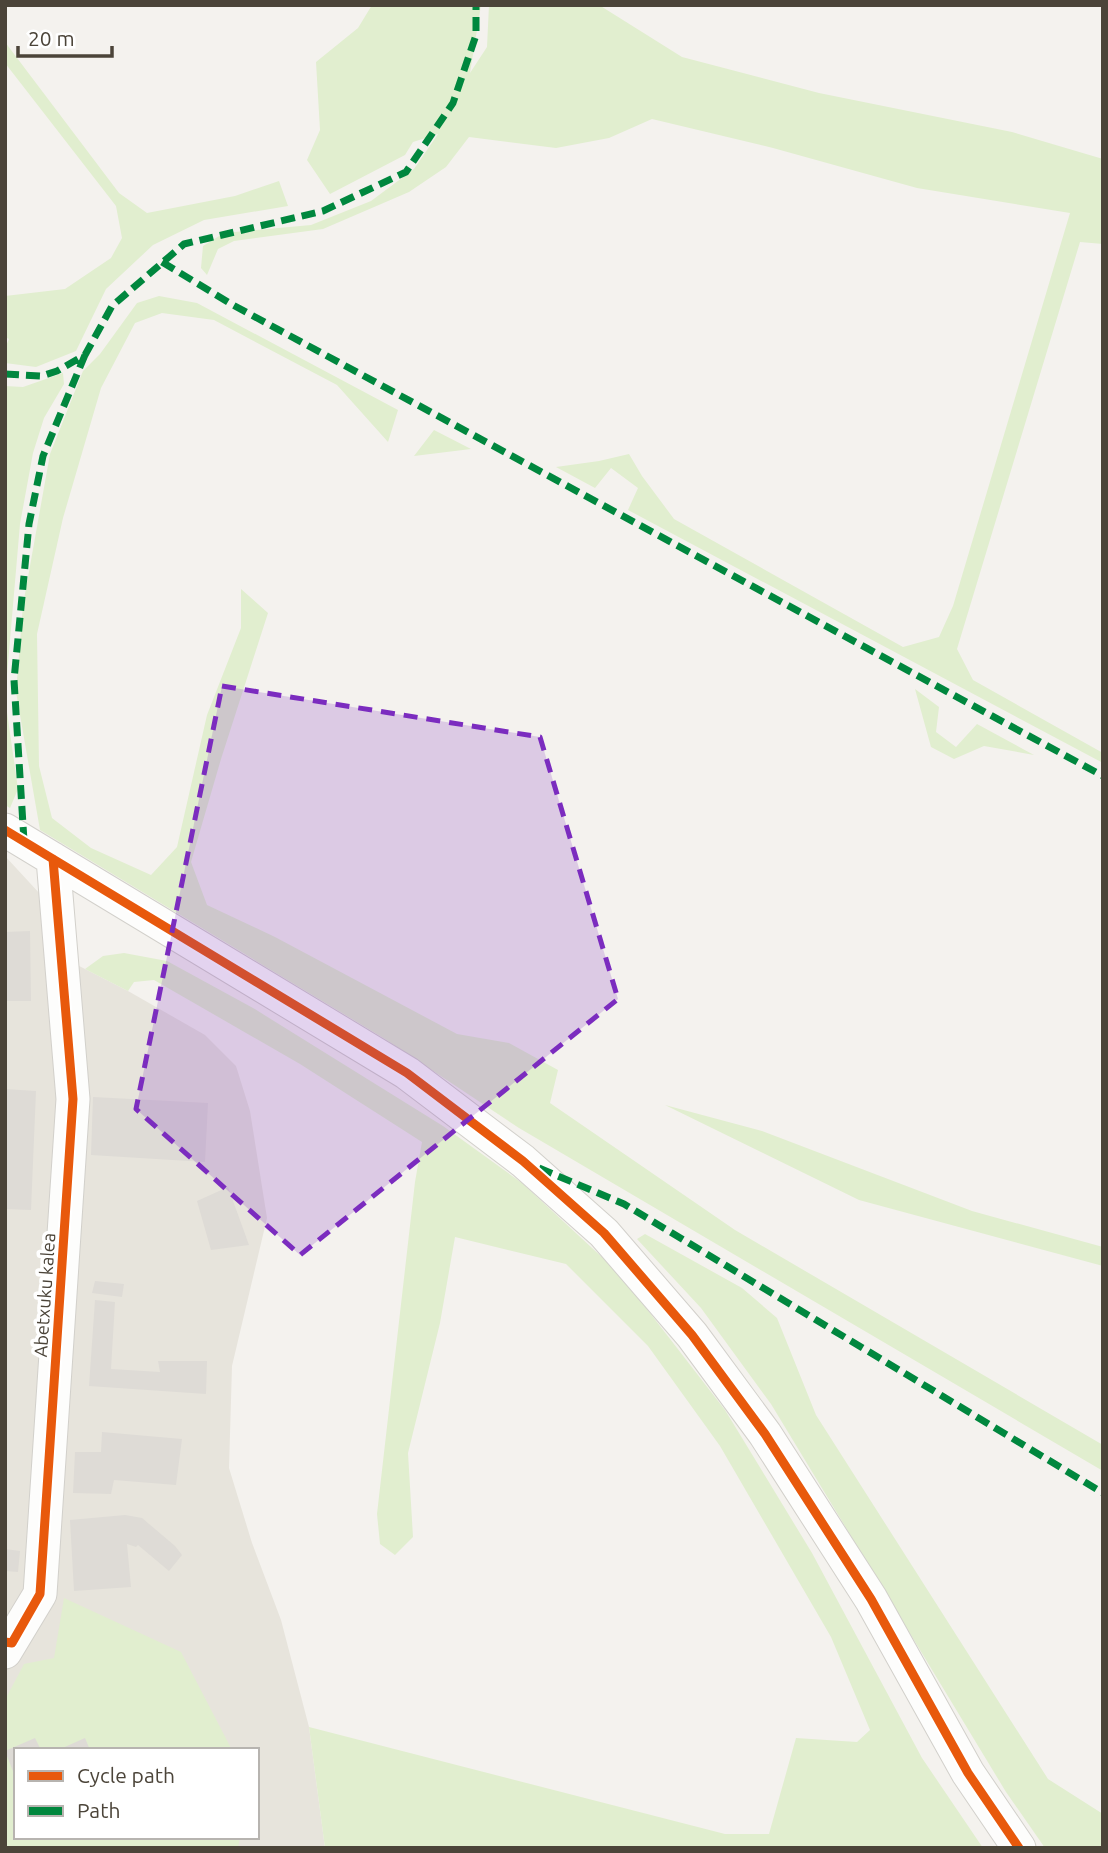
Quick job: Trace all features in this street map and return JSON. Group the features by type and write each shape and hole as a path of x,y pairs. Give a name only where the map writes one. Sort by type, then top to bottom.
{"street":[{"path":"5,830 407,1073 523,1161 604,1233 692,1335 765,1434 871,1599 968,1773 1019,1848"},
{"name":"Abetxuku kalea","path":"8,1646 40,1594 73,1099 53,859"}],"highlighted area":[{"path":"222,686 540,737 618,999 300,1255 136,1109"}],"shaded area":[{"path":"5,856 41,895 44,948 128,991 205,1035 236,1066 250,1111 267,1218 232,1366 229,1468 252,1543 281,1620 309,1727 325,1848 5,1848"}],"green space":[{"path":"372,5 481,5 470,73 487,47 489,5 599,5 682,57 819,93 1012,132 1103,159 1103,244 1080,242 957,649 973,680 1103,753 1103,763 628,510 638,488 611,468 595,488 556,467 629,454 674,519 903,647 939,637 953,606 1070,213 917,188 773,148 652,119 609,138 556,148 469,137 446,167 409,192 323,229 234,241 218,249 207,275 201,268 203,246 224,233 311,225 371,201 414,169 438,134 413,142 405,155 330,194 307,160 320,130 316,62 358,28"},
{"path":"5,42 119,193 147,213 235,196 279,181 288,206 204,220 153,245 106,289 76,351 36,367 5,363 5,348 9,339 5,337 5,296 65,289 111,258 122,238 116,206 5,63"},
{"path":"159,296 197,303 398,410 388,442 337,385 214,320 162,313 135,323 101,388 63,518 37,634 39,766 52,818 91,848 151,875 177,847 207,715 241,628 241,589 268,613 191,862 207,905 275,937 457,1034 509,1043 558,1070 550,1103 735,1230 1103,1445 1103,1471 519,1128 385,1039 40,830 16,692 23,605 50,454 83,371 100,354 137,303"},
{"path":"63,373 64,384 44,418 33,453 20,524 5,698 5,386 23,387"},
{"path":"434,430 471,449 414,456"},
{"path":"915,689 939,707 936,732 956,747 977,724 1034,755 984,746 954,759 931,747"},
{"path":"5,698 18,789 10,808 5,805"},
{"path":"124,953 167,961 253,1008 443,1126 522,1183 619,1273 725,1410 812,1553 922,1758 983,1848 325,1848 309,1727 725,1834 769,1834 796,1738 857,1742 870,1730 831,1637 720,1446 648,1346 566,1264 455,1237 440,1323 408,1453 413,1537 395,1555 380,1544 377,1514 415,1182 422,1142 300,1064 154,980 134,982 128,991 85,969 103,956"},
{"path":"665,1105 762,1131 972,1211 1103,1247 1103,1266 859,1200"},
{"path":"645,1234 742,1288 777,1318 816,1415 1048,1779 1103,1814 1103,1848 1045,1848 1006,1792 771,1404 701,1308 637,1239"},
{"path":"64,1598 181,1652 231,1748 14,1748 14,1839 240,1839 238,1848 5,1848 5,1700 24,1664 54,1658"}],"building":[{"path":"30,931 31,1001 5,1001 5,932"},
{"path":"5,1089 36,1091 31,1210 5,1209"},
{"path":"93,1097 208,1103 205,1162 91,1155"},
{"path":"228,1187 249,1245 211,1250 197,1201"},
{"path":"95,1281 124,1284 122,1297 92,1293"},
{"path":"95,1300 115,1302 111,1369 160,1372 158,1361 207,1361 206,1394 89,1386"},
{"path":"102,1432 182,1439 176,1485 114,1480 111,1494 73,1493 75,1452 101,1452"},
{"path":"125,1515 142,1518 182,1555 169,1571 138,1545 136,1547 127,1544 131,1587 74,1591 70,1520"},
{"path":"5,1549 20,1551 18,1572 5,1571"},
{"path":"35,1738 40,1748 14,1748 14,1774 5,1751"},
{"path":"85,1738 89,1748 62,1748"}],"marked path":[{"path":"5,374 42,376 85,355 112,306 184,244 323,211 406,172 453,103 476,35 476,5"},
{"path":"162,262 233,305 1103,776"},
{"path":"24,841 14,680 29,524 43,456 85,355"},
{"path":"539,1168 624,1204 1103,1493"}],"cycle path":[{"path":"5,830 407,1073 523,1161 604,1233 692,1335 765,1434 871,1599 968,1773 1019,1848"},
{"path":"5,1642 12,1643 40,1594 73,1099 53,859"}]}
